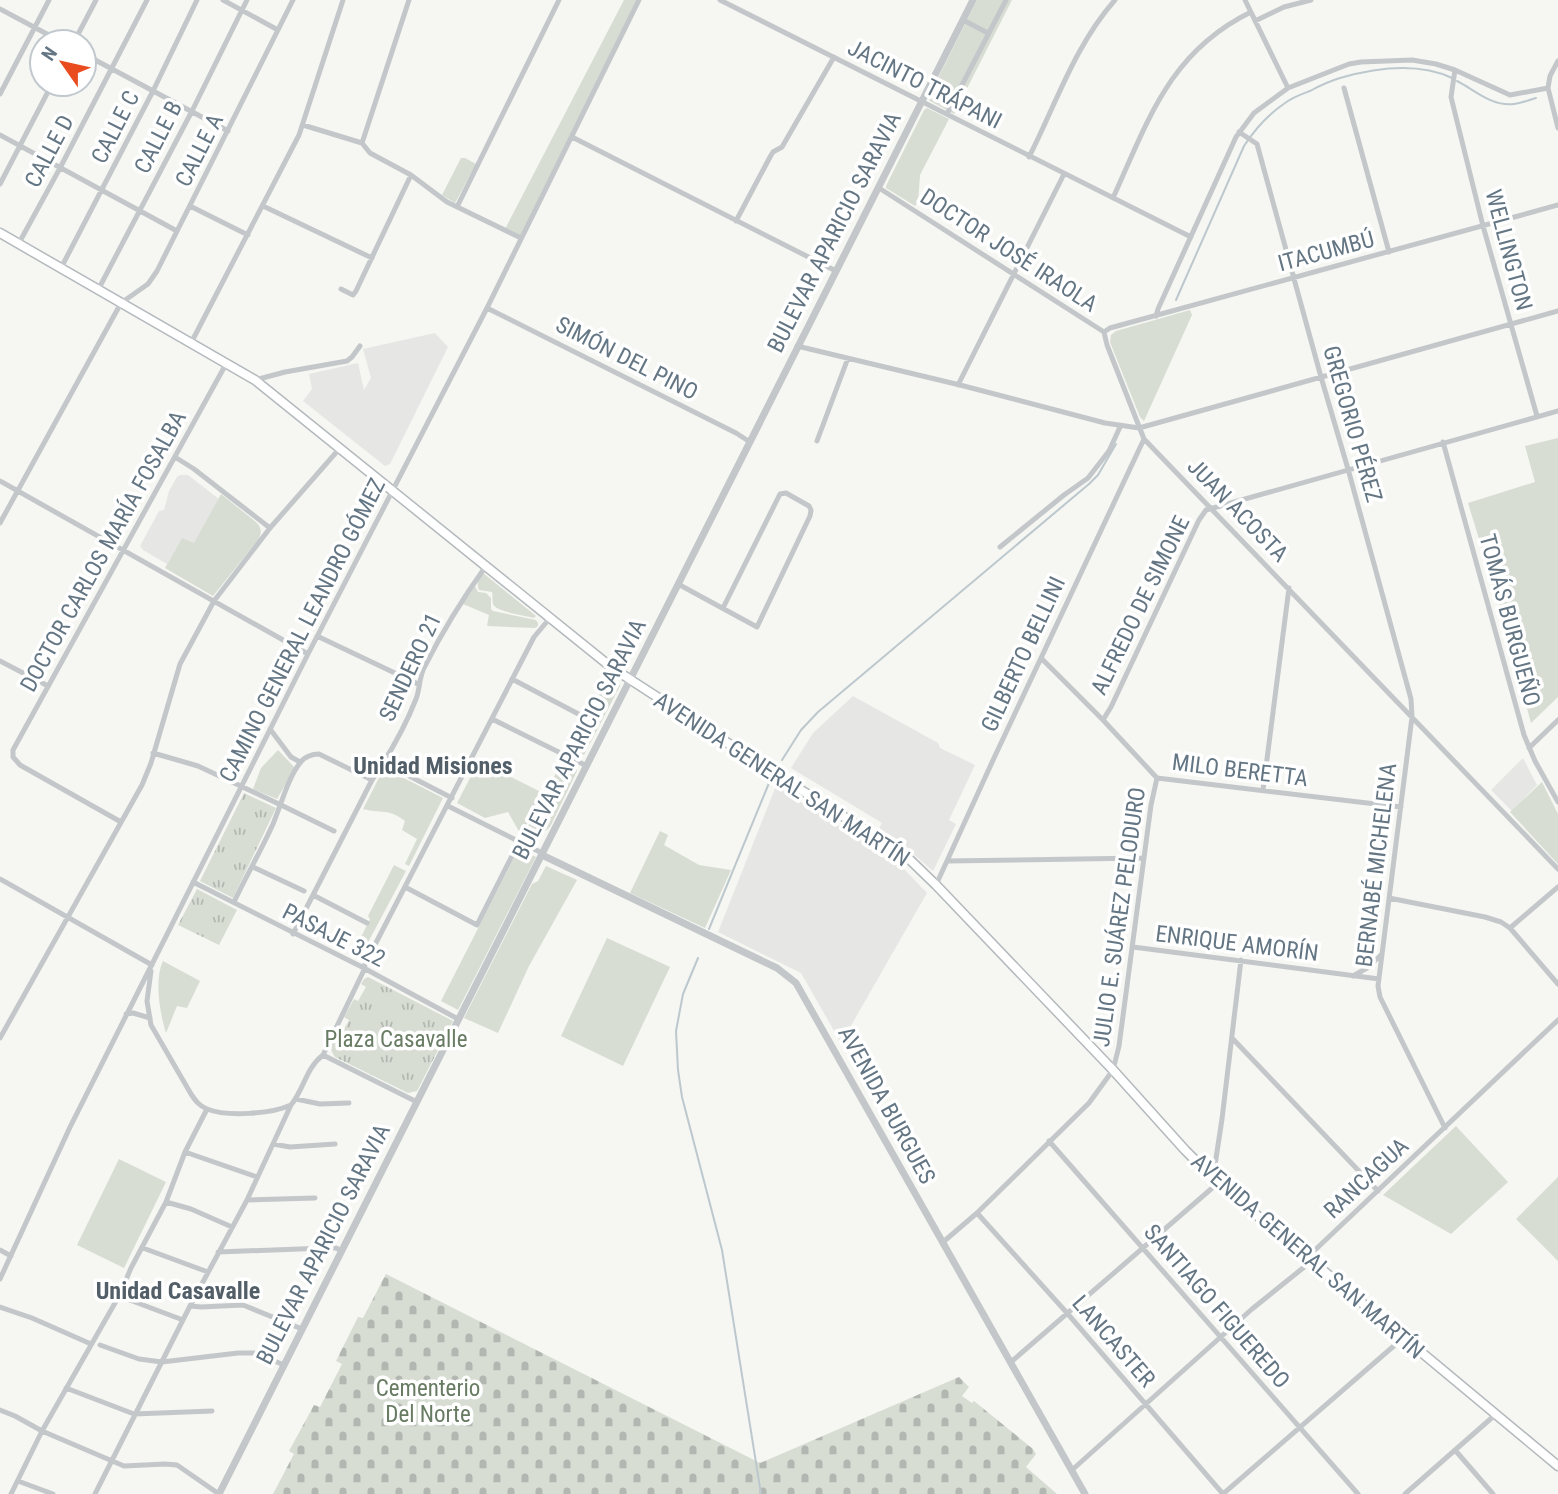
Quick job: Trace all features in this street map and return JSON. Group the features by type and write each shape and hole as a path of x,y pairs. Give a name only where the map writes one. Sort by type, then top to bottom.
{"main road":[{"name":"AVENIDA GENERAL SAN MARTÍN","path":"0,233 255,380 608,665 905,855 1113,1070 1215,1181 1558,1466"}],"street":[{"path":"0,94 49,0"},
{"path":"81,28 96,0"},
{"name":"CALLE D","path":"19,243 61,168 147,0"},
{"name":"CALLE C","path":"61,268 197,0"},
{"path":"223,0 278,30"},
{"name":"CALLE B","path":"98,290 247,0"},
{"name":"CALLE A","path":"121,303 150,281 293,0"},
{"path":"191,343 284,166 303,124 343,0"},
{"path":"362,143 409,0"},
{"path":"457,208 559,0"},
{"name":"CAMINO GENERAL LEANDRO GÓMEZ","path":"0,1279 126,1014 487,308 639,0"},
{"name":"JACINTO TRÁPANI","path":"720,0 1191,237"},
{"name":"BULEVAR APARICIO SARAVIA","path":"219,1494 973,0"},
{"path":"947,114 1006,0"},
{"path":"1029,157 1079,52 1115,0"},
{"path":"1245,0 1288,88"},
{"path":"1255,21 1284,7 1311,0"},
{"path":"0,9 34,27"},
{"path":"1113,198 1156,102 1174,75 1212,35 1251,12"},
{"path":"963,20 988,33"},
{"path":"737,220 770,158 782,147 834,57"},
{"path":"1156,316 1239,132 1258,109 1288,88 1349,64 1412,60 1436,64 1510,95 1548,88"},
{"path":"1558,61 1550,76 1548,88 1555,103 1558,128"},
{"path":"98,62 228,131"},
{"path":"0,72 9,77"},
{"name":"WELLINGTON","path":"1455,72 1451,97 1483,226 1537,416"},
{"path":"1345,88 1388,252"},
{"path":"0,184 45,98"},
{"path":"303,124 362,143 370,153 411,175 457,208 521,238"},
{"name":"GREGORIO PÉREZ","path":"1239,132 1257,144 1411,699 1412,717"},
{"path":"0,135 177,231"},
{"path":"572,137 836,271"},
{"path":"958,385 1064,174"},
{"path":"341,289 353,295 411,175"},
{"name":"DOCTOR JOSÉ IRAOLA","path":"879,188 1104,332 1139,428"},
{"name":"ITACUMBÚ","path":"1104,332 1110,328 1558,205"},
{"path":"190,206 248,235"},
{"path":"263,206 372,258"},
{"path":"0,523 121,303"},
{"name":"SIMÓN DEL PINO","path":"487,308 750,442"},
{"path":"797,346 1120,426 1139,428 1558,311"},
{"path":"255,380 347,361 360,346"},
{"path":"817,441 848,358"},
{"name":"DOCTOR CARLOS MARÍA FOSALBA","path":"121,822 20,765 13,757 13,750 226,364"},
{"path":"1211,508 1558,411"},
{"path":"1000,547 1088,478 1109,451 1120,426"},
{"name":"JUAN ACOSTA","path":"1139,428 1144,439 1558,869"},
{"name":"GILBERTO BELLINI","path":"936,885 1144,439"},
{"name":"TOMÁS BURGUEÑO","path":"1443,442 1524,735 1558,803"},
{"path":"0,1038 142,785 180,664 214,601 270,528 340,448"},
{"path":"175,457 270,528"},
{"path":"0,481 308,654"},
{"path":"678,584 757,627 810,516 809,506 786,493 780,494 723,608"},
{"name":"ALFREDO DE SIMONE","path":"1103,720 1203,512 1211,508"},
{"name":"SENDERO 21","path":"293,934 372,779 384,763 417,698 423,670 450,621 486,566"},
{"path":"1262,790 1289,589"},
{"path":"95,1494 247,1200 291,1105 312,1066 323,1055 365,964 512,679 534,637 550,618"},
{"path":"317,636 418,684"},
{"name":"MILO BERETTA","path":"1041,658 1157,778 1401,807"},
{"path":"0,661 48,686"},
{"path":"512,679 586,718 566,756"},
{"name":"BERNABÉ MICHELENA","path":"1412,717 1378,986 1380,998 1445,1128"},
{"path":"492,719 587,766"},
{"path":"1530,748 1558,720"},
{"path":"270,729 291,757 300,762"},
{"path":"153,753 198,766 334,831"},
{"path":"234,902 253,867 300,762 319,754 372,779"},
{"path":"384,763 452,798"},
{"name":"JULIO E. SUÁREZ PELODURO","path":"942,1243 977,1213 1089,1103 1113,1070 1119,1046 1151,805 1157,778"},
{"path":"448,806 542,855"},
{"path":"405,887 477,925 519,842"},
{"name":"AVENIDA BURGUES","path":"542,855 777,968 790,978 800,990 1085,1494"},
{"path":"947,861 1144,858"},
{"path":"253,867 304,891"},
{"path":"0,879 152,965 147,1001 150,1018 158,1038 198,1103 207,1109 220,1112 277,1111 291,1105"},
{"name":"PASAJE 322","path":"193,882 458,1019"},
{"path":"1510,928 1558,887"},
{"path":"313,895 367,923"},
{"path":"1389,898 1501,922 1510,928 1558,984"},
{"name":"ENRIQUE AMORÍN","path":"1133,947 1379,979"},
{"path":"1353,976 1367,968 1383,953"},
{"path":"1011,1362 1143,1249 1215,1181 1241,960"},
{"path":"126,1014 133,1013 150,1018"},
{"name":"RANCAGUA","path":"1072,1470 1303,1268 1315,1250 1558,1020"},
{"path":"1232,1038 1378,1191"},
{"path":"323,1055 417,1102"},
{"path":"296,1099 320,1104 349,1103"},
{"path":"11,1494 42,1431 119,1296 166,1202 185,1152 207,1109"},
{"name":"SANTIAGO FIGUEREDO","path":"1049,1142 1358,1494"},
{"path":"273,1144 290,1147 335,1144"},
{"path":"185,1152 257,1178"},
{"path":"247,1200 315,1198"},
{"path":"166,1202 191,1209 232,1227"},
{"name":"LANCASTER","path":"977,1213 1223,1494"},
{"path":"143,1248 208,1272"},
{"path":"218,1252 306,1248 336,1248 342,1251"},
{"path":"0,1250 11,1256"},
{"path":"119,1296 183,1320"},
{"path":"190,1306 243,1305 302,1329"},
{"path":"0,1307 60,1329 91,1344"},
{"path":"1223,1494 1403,1338"},
{"path":"100,1345 139,1359 162,1362 255,1353 284,1365"},
{"path":"66,1388 134,1414 212,1411"},
{"path":"0,1410 42,1431 124,1465 177,1465 219,1494"},
{"path":"1405,1494 1495,1415"},
{"path":"1455,1450 1493,1494"},
{"path":"18,1480 53,1494"}],"shaded area":[{"path":"435,333 448,347 390,464 385,466 303,401 312,389 309,374 358,363 364,390 371,378 363,349"},
{"path":"180,475 188,475 219,499 194,544 182,538 167,564 140,546 159,511 164,510 169,491"},
{"path":"853,696 938,743 940,748 975,765 949,820 956,824 933,871 878,830 882,823 791,768 813,733"},
{"path":"1523,758 1537,785 1512,811 1491,790"},
{"path":"776,786 900,865 927,893 841,1043 801,973 718,932"}],"green space":[{"path":"624,0 639,0 521,238 504,231"},
{"path":"977,0 1012,0 954,114 930,101 929,96"},
{"path":"927,108 949,119 920,175 918,202 915,206 886,186"},
{"path":"461,158 476,164 455,203 442,195"},
{"path":"1190,310 1192,315 1144,421 1110,342 1111,335 1116,331"},
{"path":"1558,438 1558,697 1531,723 1468,503 1535,482 1525,446"},
{"path":"221,494 256,522 261,533 213,596 165,568 182,538 194,543"},
{"path":"483,573 536,616 534,618 495,607 492,592 479,590 478,583"},
{"path":"475,586 478,592 486,593 491,598 493,611 536,620 538,626 487,626 489,615 463,604"},
{"path":"608,677 620,686 584,755 573,749"},
{"path":"278,750 295,768 277,799 253,789 261,768"},
{"path":"563,760 575,766 577,771 550,827 538,835 523,836"},
{"path":"479,761 543,793 521,835 508,812 485,818 457,803"},
{"path":"384,768 443,798 409,866 405,864 417,839 402,830 405,821 389,813 363,809"},
{"path":"1542,782 1558,814 1558,864 1510,812"},
{"path":"244,793 276,808 233,898 200,881"},
{"path":"660,831 668,835 664,845 699,865 731,870 705,928 630,893"},
{"path":"519,848 536,857 458,1010 441,1001"},
{"path":"394,865 406,871 364,950 359,948 360,939 370,919 368,916"},
{"path":"546,866 577,880 529,966 498,1033 464,1018 532,884 538,881"},
{"path":"197,889 237,910 219,945 178,925"},
{"path":"607,938 670,967 623,1066 561,1036"},
{"path":"163,961 200,981 187,1008 177,1006 166,1033 158,987"},
{"name":"Plaza Casavalle","path":"368,977 453,1021 417,1091 408,1093 335,1057 332,1051 332,1042 337,1043 349,1020 344,1017 354,999 358,1001 366,987 361,984"},
{"path":"1456,1126 1508,1182 1451,1234 1383,1195"},
{"path":"119,1159 166,1182 124,1268 77,1245"},
{"path":"1558,1177 1558,1261 1516,1219"},
{"name":"Cementerio Del Norte","path":"386,1274 760,1463 959,1377 969,1387 962,1396 972,1403 974,1401 1033,1449 1036,1454 1026,1467 1057,1494 273,1494 294,1454 289,1451 314,1405 320,1407 342,1364 336,1361 358,1317 363,1318"}],"waterway":[{"path":"1176,300 1244,146 1279,107 1328,82 1367,72 1411,68 1452,78"},
{"path":"1457,81 1498,103 1514,104 1536,98"},
{"path":"782,760 801,730 818,712 1089,484 1098,475 1116,444"},
{"path":"709,929 769,783"},
{"path":"698,958 683,994 676,1031 678,1070 682,1097 722,1250 761,1494"}],"district":[{"name":"Unidad Misiones","path":"433,766"},
{"name":"Unidad Casavalle","path":"178,1291"}]}
